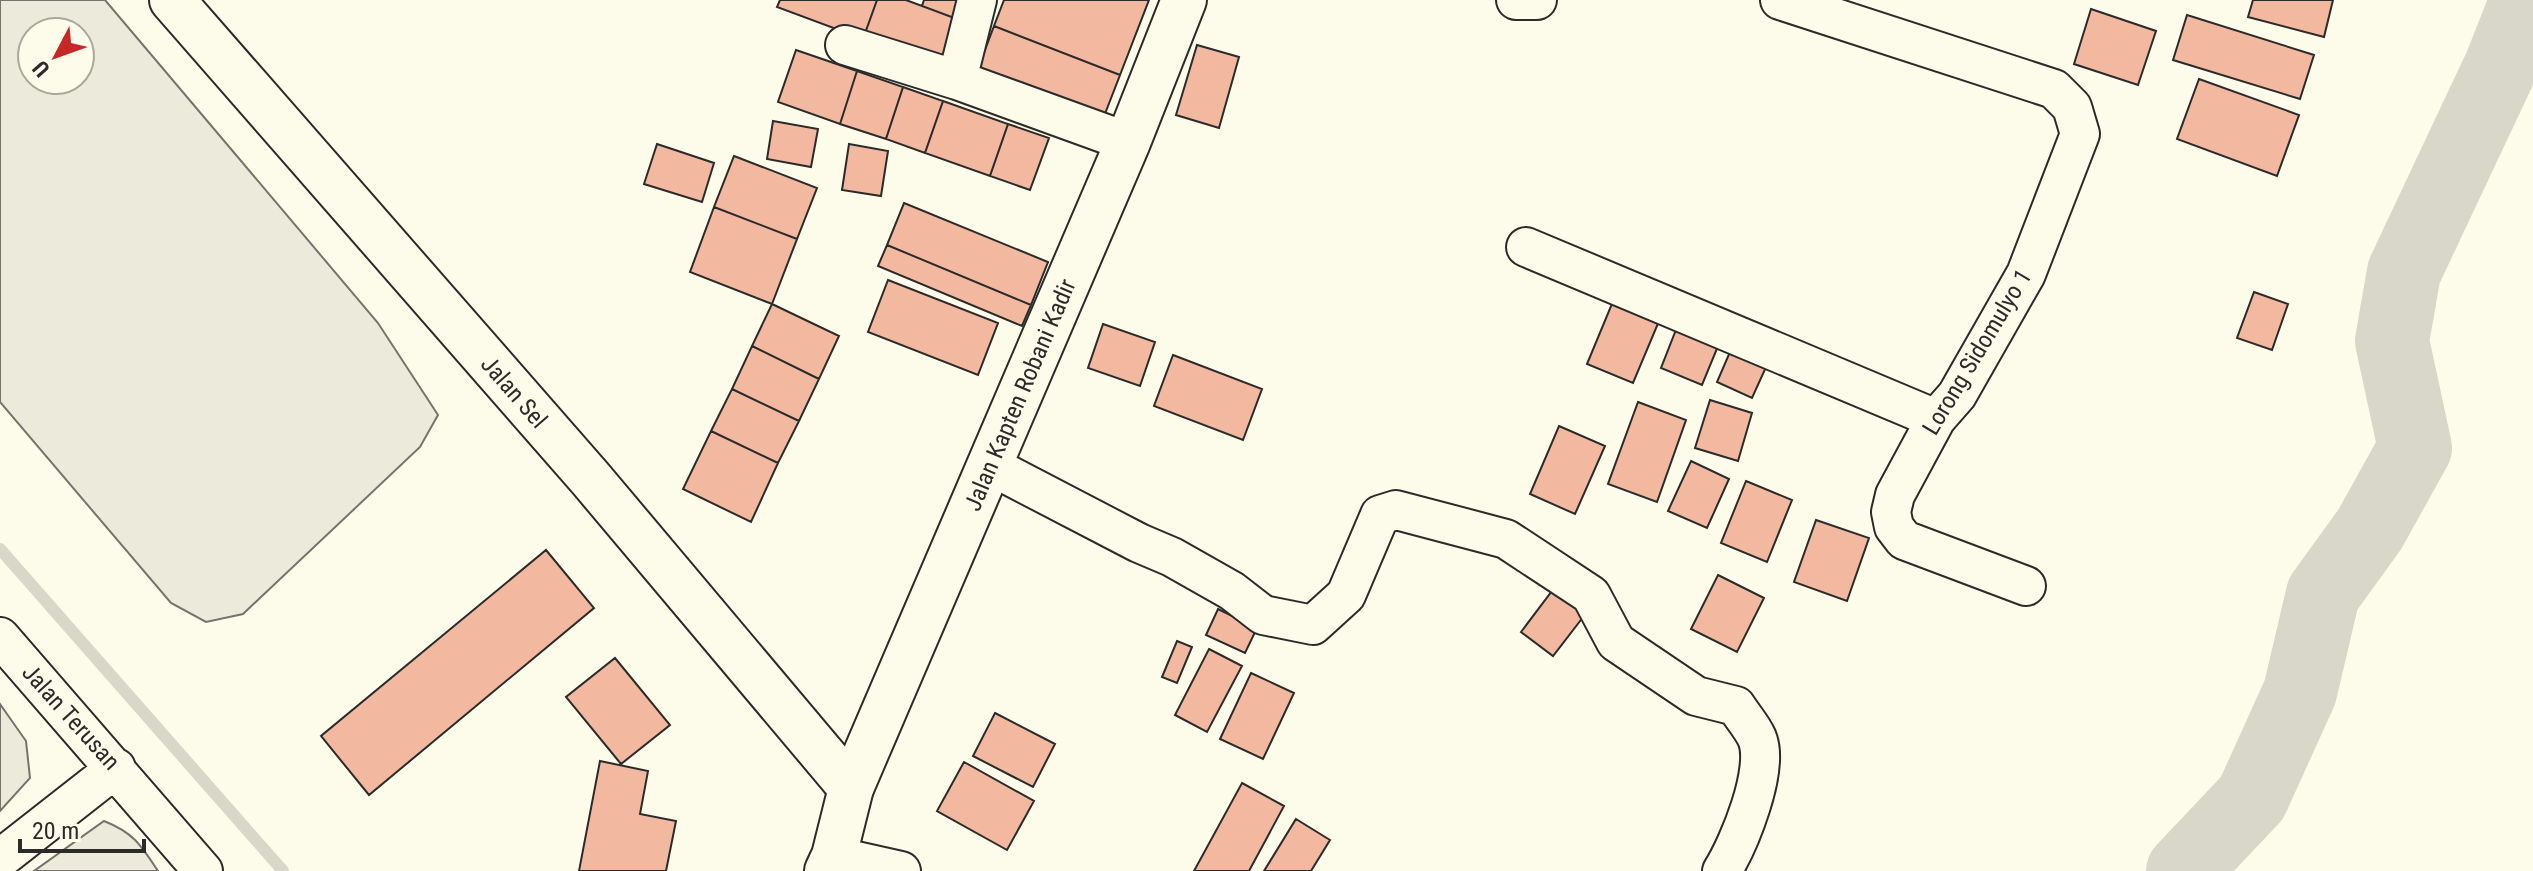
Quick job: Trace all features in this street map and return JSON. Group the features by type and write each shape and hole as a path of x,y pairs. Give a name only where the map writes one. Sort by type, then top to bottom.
{"street":[{"name":"Jalan Sel","path":"172,0 590,478 851,788"},
{"path":"957,80 977,0"},
{"name":"Jalan Kapten Robani Kadir","path":"830,864 851,788 1128,142 1184,0"},
{"path":"1516,0 1537,0"},
{"name":"Lorong Sidomulyo 1","path":"1780,0 2054,89 2072,107 2080,134 2026,274 1957,395 1936,419 1895,495 1891,512 1894,527 1904,540 2026,586"},
{"path":"845,45 957,80 1128,142"},
{"path":"1526,247 1936,419"},
{"path":"989,465 1172,557 1232,591 1263,615 1313,625 1346,595 1380,515 1388,511 1396,510 1506,539 1591,595 1616,642 1696,696 1736,706 1759,741 1758,782 1735,850 1722,871"},
{"name":"Jalan Terusan","path":"0,637 203,871"},
{"path":"0,859 116,768"},
{"path":"830,864 901,871"}],"shaded area":[{"path":"0,0 105,0 378,323 438,415 420,447 243,614 206,622 171,603 0,402"},
{"path":"0,704 26,741 30,778 0,811"},
{"path":"104,821 123,830 136,841 158,871 34,871"}],"building":[{"path":"780,0 877,0 863,39 777,7"},
{"path":"877,0 906,0 960,20 943,69 863,39"},
{"path":"924,0 969,0 962,21 922,6"},
{"path":"1004,0 1149,0 1120,75 994,26"},
{"path":"2253,0 2333,0 2324,37 2248,17"},
{"path":"2091,9 2156,31 2138,85 2074,64"},
{"path":"2187,15 2314,55 2300,99 2173,60"},
{"path":"994,26 1120,75 1101,124 976,74"},
{"path":"1197,45 1239,57 1219,128 1176,115"},
{"path":"796,50 857,71 840,124 778,102"},
{"path":"857,71 903,87 886,139 840,124"},
{"path":"2199,79 2299,115 2277,176 2177,139"},
{"path":"903,87 943,101 925,153 886,139"},
{"path":"943,101 1008,124 990,176 925,153"},
{"path":"773,121 818,129 811,167 767,159"},
{"path":"1008,124 1049,138 1030,190 990,176"},
{"path":"657,144 714,163 702,202 644,184"},
{"path":"849,144 888,151 881,196 842,190"},
{"path":"734,156 817,188 797,239 714,207"},
{"path":"904,203 1048,262 1031,305 887,245"},
{"path":"714,207 797,239 772,304 690,272"},
{"path":"887,245 1031,305 1022,326 878,266"},
{"path":"888,280 998,323 978,375 868,332"},
{"path":"2254,292 2288,304 2272,350 2237,338"},
{"path":"1616,294 1662,314 1633,383 1587,364"},
{"path":"772,304 839,336 819,379 752,346"},
{"path":"1681,317 1723,334 1702,385 1661,368"},
{"path":"1103,324 1155,342 1140,386 1088,368"},
{"path":"1736,338 1772,354 1752,398 1717,382"},
{"path":"752,346 819,379 799,421 732,389"},
{"path":"1173,355 1262,389 1243,440 1154,406"},
{"path":"732,389 799,421 778,463 711,431"},
{"path":"1710,400 1752,413 1738,461 1695,448"},
{"path":"1638,402 1686,420 1657,502 1608,484"},
{"path":"1559,426 1605,446 1575,514 1530,494"},
{"path":"711,431 778,463 751,522 683,489"},
{"path":"1691,461 1729,479 1707,528 1668,511"},
{"path":"1746,481 1792,500 1767,562 1721,543"},
{"path":"1816,520 1869,538 1847,601 1794,582"},
{"path":"546,550 594,608 369,795 321,736"},
{"path":"1718,575 1764,598 1737,652 1691,629"},
{"path":"1555,587 1587,612 1553,656 1521,632"},
{"path":"1218,609 1257,628 1245,653 1206,635"},
{"path":"1177,641 1192,647 1177,683 1162,677"},
{"path":"1209,649 1242,666 1207,732 1175,715"},
{"path":"615,658 670,725 621,764 566,697"},
{"path":"1251,673 1294,693 1263,759 1220,739"},
{"path":"995,713 1055,744 1033,787 973,756"},
{"path":"600,761 648,771 640,814 676,821 666,871 579,871"},
{"path":"964,762 1034,801 1007,850 937,811"},
{"path":"1242,783 1284,806 1249,871 1194,871"},
{"path":"1296,819 1330,840 1311,871 1264,871"}],"waterway":[{"path":"2183,871 2252,798 2300,692 2323,594 2370,529 2415,448 2392,341 2404,272 2501,66 2527,0"},
{"path":"0,549 283,871"}]}
